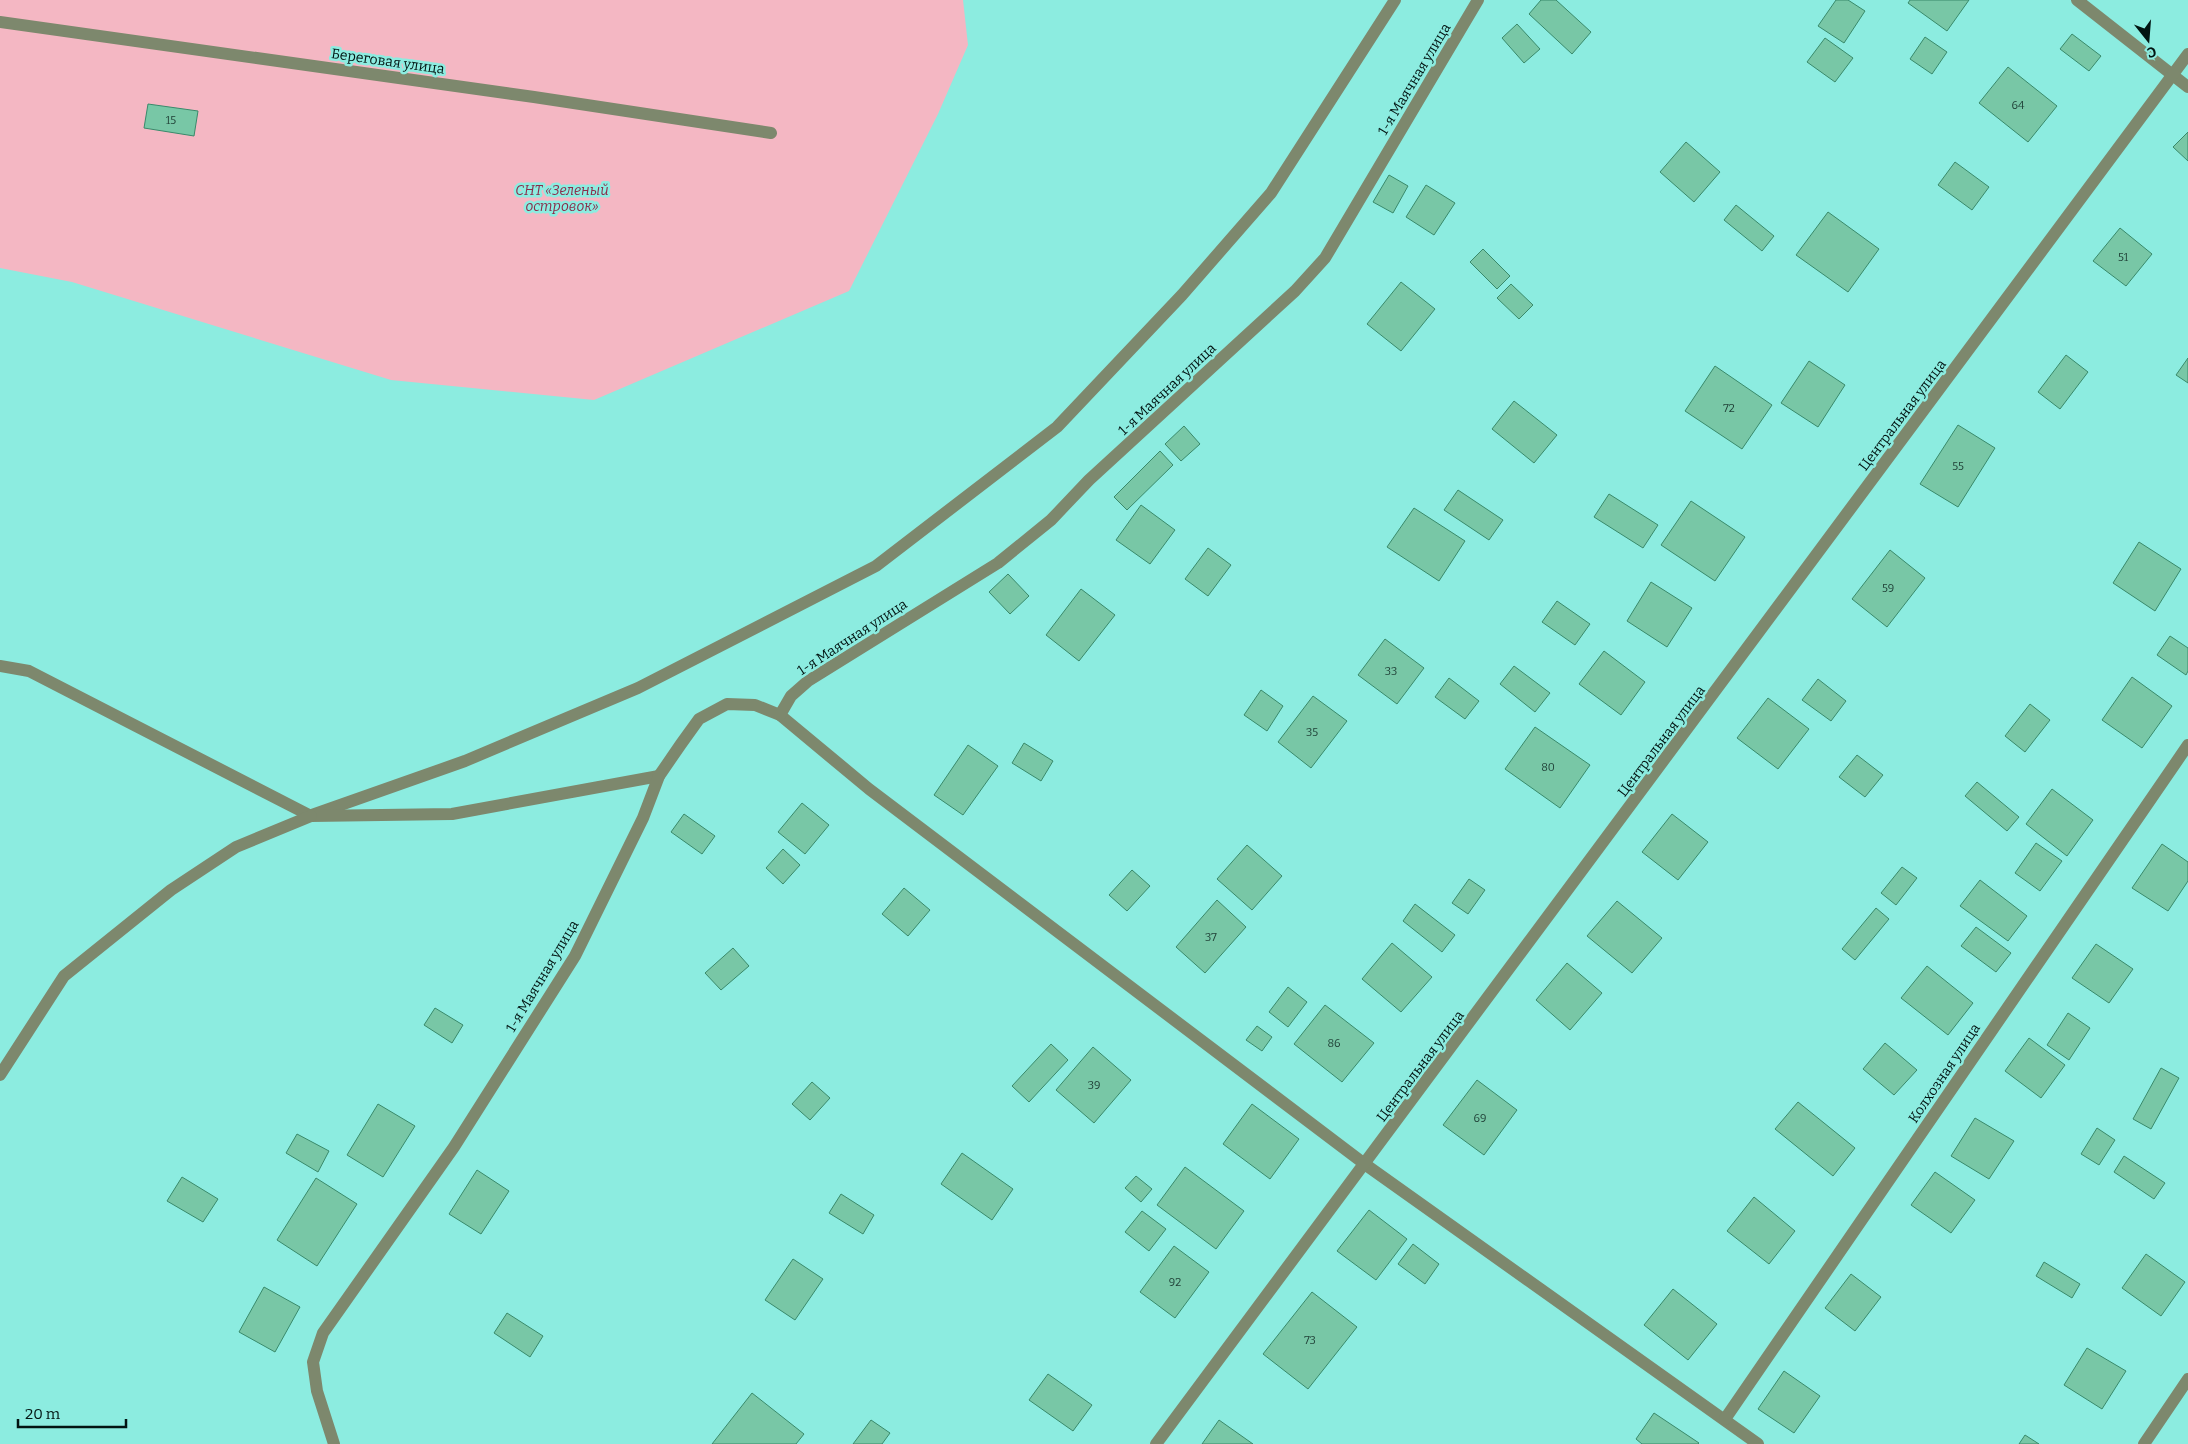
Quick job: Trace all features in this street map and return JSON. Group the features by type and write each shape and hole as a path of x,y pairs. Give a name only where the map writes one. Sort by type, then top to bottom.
{"street":[{"path":"0,1075 64,976 171,890 236,847 311,816 465,761 638,688 876,566 1057,428 1182,295 1271,192 1395,0"},
{"name":"1-я Маячная улица","path":"334,1444 317,1391 313,1362 323,1333 454,1147 576,956 643,818 659,776 699,719 727,704 755,705 780,715 791,696 808,681 998,563 1051,520 1090,480 1295,291 1325,258 1478,0"},
{"path":"2077,0 2188,87"},
{"name":"Береговая улица","path":"0,22 534,97 771,133"},
{"name":"Центральная улица","path":"1156,1444 1366,1164 2188,54"},
{"path":"0,666 29,671 311,816 452,814 659,776"},
{"path":"780,715 870,789 1366,1164 1758,1444"},
{"name":"Колхозная улица","path":"1725,1419 2188,745"},
{"path":"2144,1444 2188,1379"}],"green space":[{"name":"СНТ «Зеленый островок»","path":"0,0 963,0 968,45 938,114 849,291 594,400 391,380 72,282 0,268"}],"building":[{"path":"1541,0 1556,0 1591,32 1572,54 1529,14"},
{"path":"1836,0 1848,0 1865,11 1844,43 1818,26"},
{"path":"1910,0 1969,0 1947,31 1908,3"},
{"path":"1517,24 1540,49 1524,63 1502,38"},
{"path":"2072,34 2101,56 2089,71 2060,49"},
{"path":"1925,37 1947,52 1932,74 1910,59"},
{"path":"1825,38 1853,58 1835,82 1807,62"},
{"path":"2008,67 2057,106 2028,142 1979,103"},
{"path":"148,104 198,111 194,136 144,128"},
{"path":"2188,132 2188,161 2173,147"},
{"path":"1686,142 1720,172 1694,202 1660,172"},
{"path":"1955,162 1989,187 1972,210 1938,185"},
{"path":"1389,175 1408,186 1393,213 1373,202"},
{"path":"1426,185 1455,203 1434,235 1406,217"},
{"path":"1736,205 1774,236 1762,251 1724,220"},
{"path":"1828,212 1879,249 1848,292 1796,255"},
{"path":"2120,228 2152,254 2126,286 2093,261"},
{"path":"1483,249 1510,276 1497,289 1470,262"},
{"path":"1401,282 1435,309 1401,351 1367,324"},
{"path":"1511,284 1533,305 1519,319 1497,298"},
{"path":"2066,355 2088,372 2060,409 2038,392"},
{"path":"2188,358 2188,383 2176,375"},
{"path":"1809,361 1845,385 1818,427 1781,403"},
{"path":"1715,366 1772,405 1742,449 1685,411"},
{"path":"1514,401 1557,435 1534,463 1492,429"},
{"path":"1958,425 1995,448 1958,507 1920,484"},
{"path":"1184,426 1200,444 1181,461 1165,444"},
{"path":"1160,451 1173,465 1127,510 1114,497"},
{"path":"1458,490 1503,520 1489,540 1444,510"},
{"path":"1609,494 1658,525 1643,548 1594,517"},
{"path":"1691,501 1745,537 1715,581 1661,545"},
{"path":"1141,505 1175,530 1150,564 1116,540"},
{"path":"1414,508 1465,541 1439,581 1387,547"},
{"path":"2139,542 2181,569 2155,611 2113,583"},
{"path":"1208,548 1231,565 1208,596 1185,579"},
{"path":"1890,550 1925,578 1887,627 1852,599"},
{"path":"1008,574 1029,596 1010,614 989,592"},
{"path":"1651,582 1692,608 1667,647 1627,621"},
{"path":"1081,589 1115,615 1079,661 1046,635"},
{"path":"1557,601 1590,624 1575,645 1542,622"},
{"path":"2170,636 2188,648 2188,671 2186,675 2157,655"},
{"path":"1385,639 1424,668 1397,704 1358,675"},
{"path":"1604,651 1645,682 1621,715 1579,684"},
{"path":"1514,666 1550,693 1535,712 1500,684"},
{"path":"2132,677 2172,706 2142,748 2102,720"},
{"path":"1449,678 1479,701 1465,719 1435,697"},
{"path":"1818,679 1846,701 1831,721 1802,700"},
{"path":"1261,690 1283,706 1267,731 1244,715"},
{"path":"1313,696 1347,721 1311,768 1278,742"},
{"path":"1768,698 1809,729 1778,769 1737,738"},
{"path":"2030,704 2050,720 2025,752 2005,736"},
{"path":"1535,727 1590,765 1560,808 1505,769"},
{"path":"1024,743 1053,761 1041,781 1012,763"},
{"path":"968,745 998,766 963,815 934,795"},
{"path":"1857,755 1883,775 1865,797 1839,777"},
{"path":"1977,782 2019,817 2007,831 1965,796"},
{"path":"2052,789 2093,820 2067,856 2026,824"},
{"path":"802,803 829,825 805,854 778,832"},
{"path":"684,814 715,836 702,854 671,832"},
{"path":"1672,814 1708,842 1678,880 1642,852"},
{"path":"2036,843 2062,861 2040,891 2015,873"},
{"path":"2162,844 2188,862 2188,881 2168,911 2132,888"},
{"path":"1247,845 1282,876 1252,910 1217,879"},
{"path":"783,849 800,865 783,884 766,868"},
{"path":"1902,867 1917,878 1896,905 1881,893"},
{"path":"1132,870 1150,886 1127,911 1109,895"},
{"path":"1469,879 1485,890 1468,914 1452,903"},
{"path":"1980,880 2027,916 2008,941 1960,906"},
{"path":"904,888 930,910 908,936 882,914"},
{"path":"1217,900 1246,927 1205,973 1176,947"},
{"path":"1617,901 1662,938 1632,973 1587,936"},
{"path":"1415,904 1455,935 1442,952 1403,921"},
{"path":"1876,908 1889,919 1855,960 1842,949"},
{"path":"1976,927 2011,953 1996,972 1961,946"},
{"path":"1392,943 1432,977 1401,1012 1362,979"},
{"path":"2096,944 2133,969 2109,1003 2072,978"},
{"path":"733,948 749,966 721,990 705,973"},
{"path":"1567,963 1602,993 1570,1030 1536,1000"},
{"path":"1927,966 1973,1003 1948,1035 1901,998"},
{"path":"1288,987 1307,1002 1288,1027 1269,1012"},
{"path":"1325,1005 1374,1043 1342,1082 1294,1044"},
{"path":"435,1008 463,1025 452,1043 424,1025"},
{"path":"2068,1013 2090,1028 2069,1060 2047,1045"},
{"path":"1257,1026 1272,1037 1262,1051 1246,1040"},
{"path":"2029,1038 2065,1065 2041,1098 2005,1071"},
{"path":"1885,1043 1917,1070 1894,1095 1863,1069"},
{"path":"1051,1044 1068,1060 1029,1102 1012,1086"},
{"path":"1093,1047 1131,1080 1094,1123 1056,1090"},
{"path":"2161,1068 2179,1078 2151,1129 2133,1119"},
{"path":"1477,1080 1517,1110 1484,1155 1443,1125"},
{"path":"812,1082 830,1098 810,1120 792,1104"},
{"path":"1798,1102 1855,1148 1833,1176 1775,1129"},
{"path":"378,1104 415,1126 383,1177 347,1155"},
{"path":"1252,1104 1299,1139 1270,1179 1223,1144"},
{"path":"1975,1118 2014,1141 1989,1179 1951,1156"},
{"path":"2097,1128 2115,1140 2099,1165 2081,1154"},
{"path":"297,1134 329,1151 318,1172 286,1153"},
{"path":"962,1153 1013,1189 992,1220 941,1184"},
{"path":"2124,1156 2165,1183 2154,1199 2114,1172"},
{"path":"1185,1167 1244,1211 1216,1249 1157,1205"},
{"path":"477,1170 509,1191 481,1234 449,1214"},
{"path":"1935,1172 1975,1200 1951,1233 1911,1205"},
{"path":"1136,1176 1152,1189 1141,1202 1125,1188"},
{"path":"182,1177 218,1199 203,1222 167,1201"},
{"path":"316,1178 357,1204 317,1266 277,1240"},
{"path":"841,1194 874,1215 863,1234 829,1213"},
{"path":"1754,1197 1795,1231 1769,1264 1727,1231"},
{"path":"1369,1210 1407,1239 1376,1280 1337,1251"},
{"path":"1142,1211 1166,1229 1149,1251 1125,1232"},
{"path":"1413,1244 1439,1264 1425,1284 1398,1264"},
{"path":"1174,1246 1209,1272 1175,1318 1140,1292"},
{"path":"2146,1254 2185,1282 2161,1316 2122,1288"},
{"path":"793,1259 823,1279 795,1320 765,1300"},
{"path":"2044,1262 2080,1284 2072,1298 2036,1276"},
{"path":"1851,1274 1881,1297 1855,1331 1825,1308"},
{"path":"264,1287 300,1307 275,1352 239,1332"},
{"path":"1673,1289 1717,1324 1688,1360 1644,1325"},
{"path":"1312,1292 1357,1327 1308,1389 1263,1354"},
{"path":"507,1313 543,1336 530,1357 494,1333"},
{"path":"2087,1348 2126,1371 2102,1409 2064,1385"},
{"path":"1784,1371 1820,1396 1794,1433 1758,1409"},
{"path":"1048,1374 1092,1405 1073,1431 1029,1400"},
{"path":"752,1393 804,1434 796,1444 712,1444"},
{"path":"1654,1413 1699,1443 1642,1444 1636,1439"},
{"path":"871,1420 890,1433 882,1444 853,1444"},
{"path":"1219,1420 1253,1444 1202,1444"},
{"path":"2025,1435 2039,1444 2019,1444"}]}
